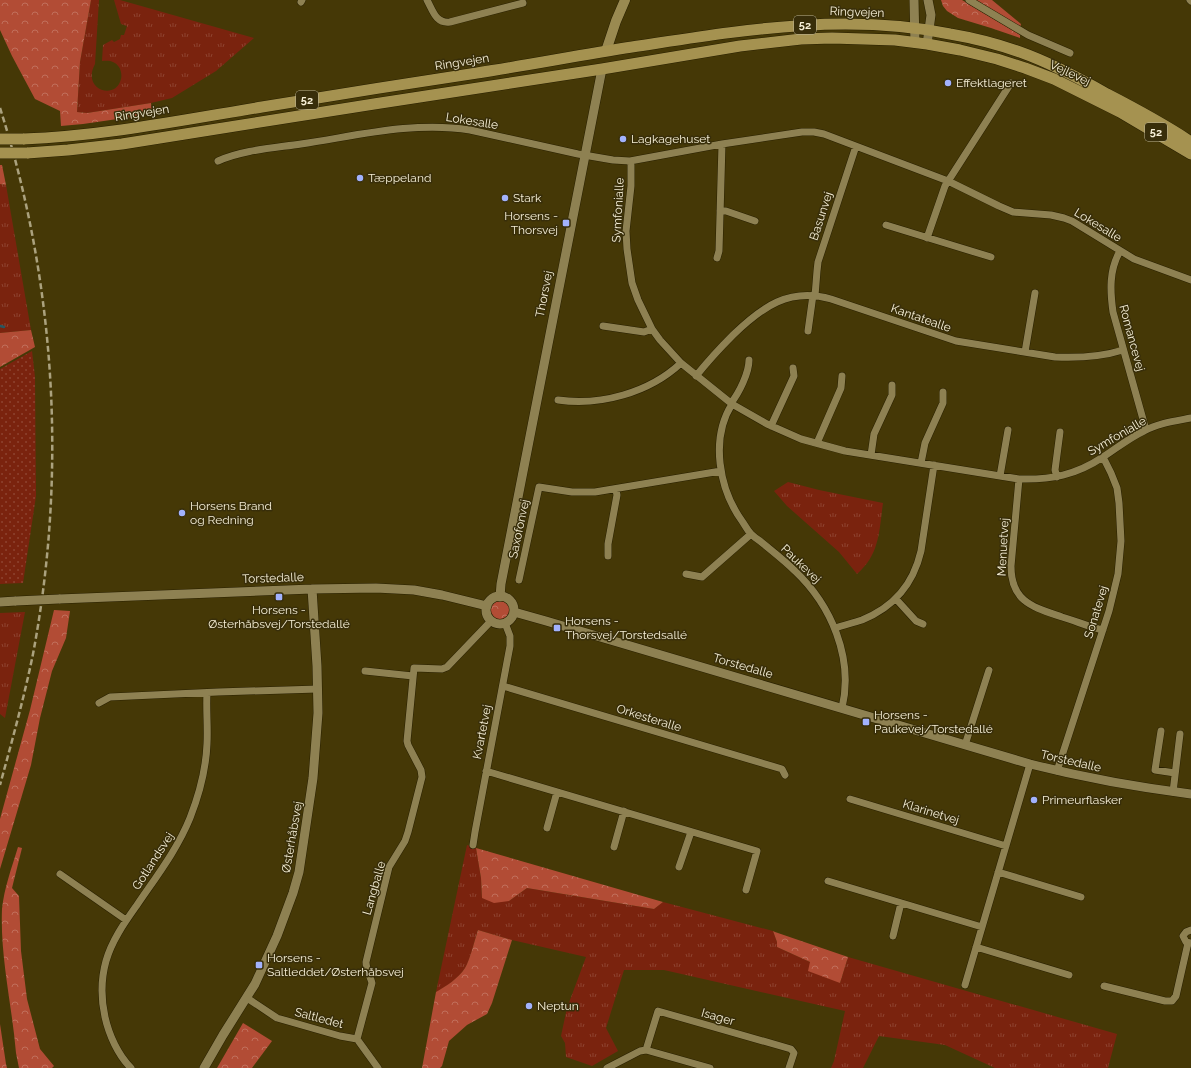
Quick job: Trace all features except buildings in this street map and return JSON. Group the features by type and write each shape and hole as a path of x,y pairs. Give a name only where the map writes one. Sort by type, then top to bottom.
{"main road":[{"name":"Thorsvej","path":"602,69 616,20 626,0"},
{"name":"Ringvejen","path":"0,138 48,138 133,128 606,51 784,26 841,23 871,24 929,30"},
{"name":"Vejlevej","path":"929,30 996,44 1042,60 1123,102 1191,142"},
{"name":"52","path":"0,153 68,150 122,144 740,46 801,38 868,39 915,43"},
{"name":"Vejlevej","path":"915,43 960,50 997,59 1054,79 1120,112 1191,154"}],"street":[{"path":"427,0 437,18 444,23 522,3"},
{"path":"914,0 915,43"},
{"path":"927,44 931,15 928,0"},
{"name":"Vejlevej","path":"969,0 1028,35 1070,53"},
{"name":"Thorsvej","path":"500,597 501,584 602,69"},
{"path":"927,238 943,190 1011,83"},
{"name":"Lokesalle","path":"218,161 227,157 257,151 385,131 434,127 470,130 613,160 630,160 722,144 802,132 814,132 824,134 948,181 1013,212 1050,215 1072,221 1134,259 1191,280"},
{"path":"717,258 719,251 722,144"},
{"name":"Basunvej","path":"814,295 818,262 856,146"},
{"name":"Symfonialle","path":"630,160 631,186 626,231 629,266 638,300 652,329 680,363 731,403 771,426 801,438 845,451 1019,479 1037,480 1076,472 1103,457 1137,434 1164,424 1191,418"},
{"path":"720,211 726,211 755,221"},
{"path":"886,225 991,257"},
{"name":"Romancevej","path":"1120,251 1112,275 1111,298 1113,312 1146,430"},
{"path":"1025,352 1035,293"},
{"path":"808,330 814,295"},
{"name":"Kantatealle","path":"696,376 725,343 764,308 795,296 814,295 831,299 956,342 1055,357 1081,357 1107,354 1123,350"},
{"path":"603,326 644,332 652,329"},
{"path":"731,403 749,368 749,360"},
{"path":"558,400 578,402 617,397 652,384 668,374 680,363"},
{"path":"771,426 794,376 793,368"},
{"path":"817,443 841,388 842,376"},
{"path":"871,455 874,434 892,395 892,385"},
{"path":"922,463 925,443 943,402 943,392"},
{"name":"Paukevej","path":"731,403 721,435 719,456 721,471 733,507 751,534 804,580 822,602 835,628 843,660 845,677 842,708"},
{"path":"1000,476 1008,430"},
{"path":"1057,477 1055,470 1060,432"},
{"name":"Sonatevej","path":"1058,771 1058,766 1113,599 1118,574 1121,541 1120,509 1117,488 1103,457"},
{"path":"835,628 868,617 886,607 896,599 911,579 918,562 934,465"},
{"name":"Saxofonvej","path":"519,580 539,487 578,492 595,492 616,490 721,471"},
{"name":"Menuetvej","path":"1019,479 1011,566 1011,576 1016,591 1021,598 1034,607 1103,630"},
{"path":"608,556 608,544 617,495 616,490"},
{"path":"686,574 702,577 751,534"},
{"name":"Torstedalle","path":"0,602 312,589 376,588 402,589 442,595 487,606"},
{"name":"Østerhåbsvej","path":"204,1068 255,984 277,936 299,872 313,778 318,713 317,666 312,589"},
{"path":"500,597 506,598 510,601 514,612 512,617 505,623 497,624 491,621 487,615 487,606 492,599 500,597"},
{"path":"896,599 916,621 923,624"},
{"name":"Torstedalle","path":"514,612 1030,764 1116,784 1191,794"},
{"path":"365,671 413,676 414,668 442,670 447,667 491,621"},
{"name":"Kvartetvej","path":"473,845 510,641 505,623"},
{"path":"965,745 990,670"},
{"name":"Langballe","path":"358,1039 372,983 366,969 366,962 389,867 405,841 422,777 421,770 407,741 413,676"},
{"name":"Orkesteralle","path":"503,686 782,769 785,776"},
{"path":"99,703 110,697 318,689"},
{"name":"Gotlandsvej","path":"131,1068 116,1046 107,1026 103,1005 102,982 106,960 115,938 175,850 191,817 202,776 207,746 207,693"},
{"path":"1161,731 1155,770 1175,773"},
{"path":"1173,792 1180,734"},
{"path":"965,986 1030,764"},
{"path":"486,771 757,851 746,890"},
{"path":"547,828 557,792"},
{"name":"Klarinetvej","path":"850,799 1006,846"},
{"path":"614,847 624,811"},
{"path":"679,868 691,832"},
{"path":"998,872 1081,897"},
{"path":"60,874 126,920"},
{"path":"828,881 982,927"},
{"path":"893,936 901,903"},
{"path":"1104,986 1165,1001 1172,1001 1176,996 1189,943 1184,939 1184,934 1188,930 1191,930"},
{"path":"976,947 1069,975"},
{"name":"Saltledet","path":"247,998 278,1018 340,1036 358,1039 377,1067"},
{"name":"Isager","path":"646,1050 658,1012 791,1049 794,1053 790,1068"},
{"path":"607,1068 640,1050 646,1050 710,1068"}],"green space":[{"path":"0,0 91,0 80,62 77,112 87,113 151,103 152,114 61,126 60,111 35,99 12,56 0,30"},
{"path":"91,0 99,0 95,64 92,73 92,80 101,90 113,90 118,86 121,79 120,70 116,63 102,61 103,45 112,40 114,42 120,39 121,35 124,35 127,26 121,24 114,0 120,0 254,38 216,71 172,98 151,103 87,113 77,112 80,62"},
{"path":"941,0 962,0 1020,35 1020,38 958,18 947,11"},
{"path":"974,0 992,0 1021,24 1020,28"},
{"path":"0,165 2,165 6,185 0,184"},
{"path":"0,184 6,185 31,330 0,333"},
{"path":"31,330 35,347 0,367 0,333"},
{"path":"32,351 35,377 36,496 23,583 0,584 0,369"},
{"path":"788,482 883,503 877,542 865,566 857,574 839,552 787,506 774,491"},
{"path":"500,601 507,604 510,611 507,618 500,621 493,618 490,611 493,604"},
{"path":"54,610 70,611 66,638 52,671 40,718 31,765 0,869 0,819 30,710"},
{"path":"25,612 5,718 0,714 0,613"},
{"path":"467,845 476,848 481,878 482,898 509,901 527,888 654,909 663,902 773,931 777,942 777,947 810,962 840,983 848,957 1117,1034 1108,1068 995,1068 945,1045 879,1036 863,1068 831,1068 834,1061 845,1011 664,970 624,970 606,1028 618,1051 592,1066 566,1057 565,1043 561,1036 567,1008 586,957 512,940 478,930 471,955 465,968 452,982 436,992"},
{"path":"18,847 22,848 12,888 19,896 21,951 27,999 40,1049 54,1066 52,1068 19,1068 16,1053 4,963 2,909 6,885"},
{"path":"476,848 663,902 654,909 527,888 509,901 494,903 482,898 481,878"},
{"path":"478,930 512,940 492,1003 487,1014 467,1025 449,1041 442,1066 440,1068 422,1068 436,992 448,985 465,968 471,955"},
{"path":"773,931 848,957 840,983 808,971 810,962 777,947 777,942"},
{"path":"243,1023 272,1041 252,1068 217,1068"},
{"path":"0,1024 6,1064 7,1068 0,1068"}],"waterway":[{"path":"0,326 4,327"}],"railway":[{"path":"0,108 19,174 34,242 44,310 50,379 52,448 50,517 44,586 33,654 18,720 0,785"}],"place":[{"name":"Effektlageret","path":"948,83"},
{"name":"Lagkagehuset","path":"623,139"},
{"name":"Tæppeland","path":"360,178"},
{"name":"Stark","path":"505,198"},
{"name":"Horsens - Thorsvej","path":"566,223"},
{"name":"Horsens Brand og Redning","path":"182,513"},
{"name":"Horsens - Østerhåbsvej/Torstedallé","path":"279,597"},
{"name":"Horsens - Thorsvej/Torstedsallé","path":"557,628"},
{"name":"Horsens - Paukevej/Torstedallé","path":"866,722"},
{"name":"Primeurflasker","path":"1034,800"},
{"name":"Horsens - Saltleddet/Østerhåbsvej","path":"259,965"},
{"name":"Neptun","path":"529,1006"}]}
